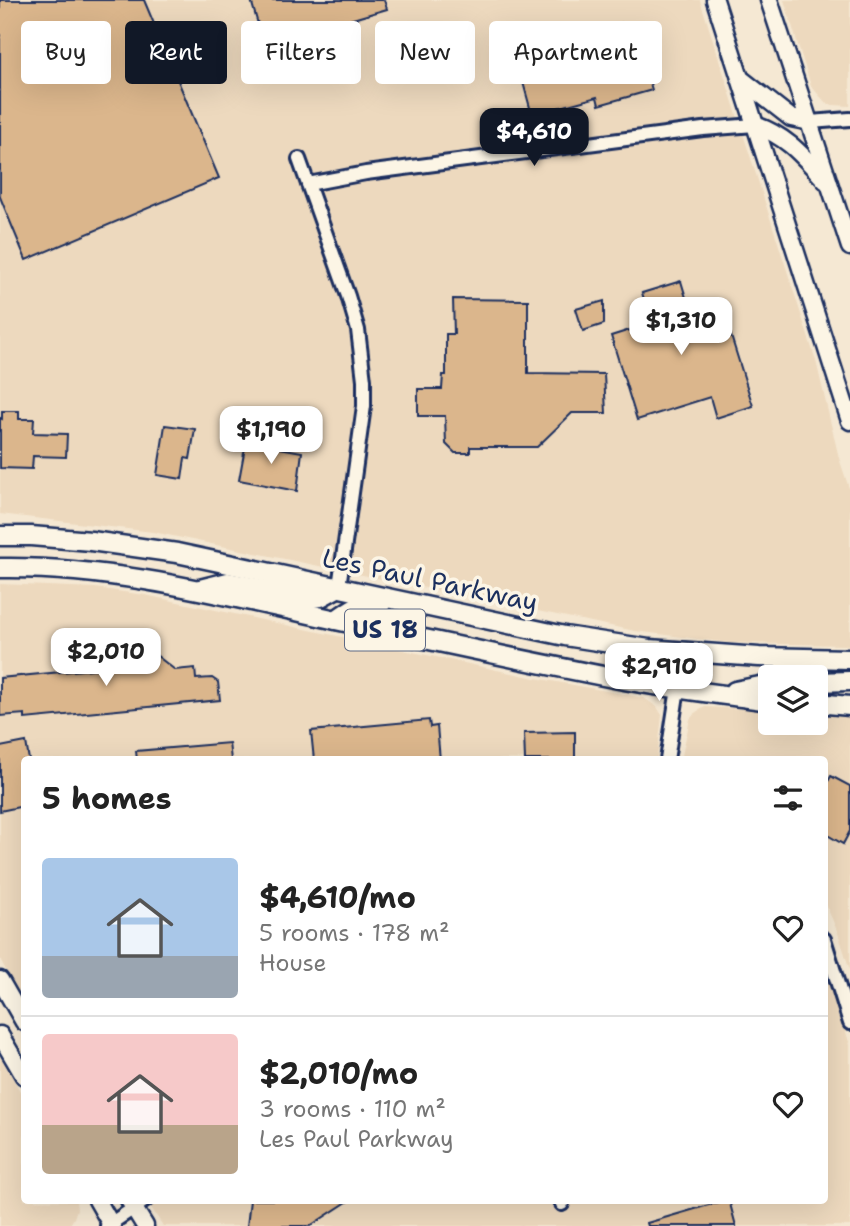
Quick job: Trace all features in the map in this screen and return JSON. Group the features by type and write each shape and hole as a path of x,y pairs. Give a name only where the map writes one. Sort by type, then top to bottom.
{"main road":[{"path":"715,0 850,421"},
{"path":"769,0 850,247"},
{"path":"740,78 791,118 810,122"},
{"path":"755,125 788,141 830,186"},
{"path":"828,349 850,390"},
{"name":"Les Paul Parkway","path":"0,536 31,536 143,547 565,636 649,649 759,657 850,659"},
{"name":"US 18","path":"0,568 120,577 195,590 626,680 758,699"},
{"path":"195,590 228,582 308,598 321,597 339,587"},
{"path":"336,620 359,604 369,602 480,626 512,624"},
{"path":"828,682 850,681"},
{"path":"721,694 758,686"},
{"path":"828,702 850,699"},
{"path":"828,704 850,706"},
{"path":"0,980 21,1017"},
{"path":"0,1035 21,1071"},
{"path":"99,1204 110,1225"},
{"path":"136,1204 145,1226"}],"street":[{"path":"810,122 850,119"},
{"path":"308,184 366,173 755,125"},
{"path":"299,159 348,296 358,330 364,380 361,433 339,587"},
{"path":"668,756 678,688 687,653"},
{"path":"828,952 850,1023"},
{"path":"110,1225 135,1204"}],"shaded area":[{"path":"0,0 700,0 816,361 839,458 850,491 850,645 730,643 635,631 153,532 0,514"},
{"path":"784,0 850,0 850,106 826,103 811,86"},
{"path":"0,584 95,588 145,595 530,677 644,698 657,707 662,715 657,756 21,756 21,998 0,959"},
{"path":"705,707 758,709 758,735 828,735 828,714 850,715 850,970 828,909 828,756 682,756 690,719"},
{"path":"828,977 850,1045 850,1226 163,1226 149,1204 828,1204"},
{"path":"0,1056 21,1093 21,1204 76,1204 77,1209 69,1226 0,1226"}],"building":[{"path":"0,0 144,0 153,21 125,21 125,84 179,84 219,178 26,260 0,197"},
{"path":"251,0 384,0 387,9 346,21 257,21"},
{"path":"524,84 650,84 652,90 599,105 597,97 532,115"},
{"path":"681,281 690,311 720,301 753,406 716,418 710,397 637,420 611,336 652,323 642,293"},
{"path":"453,299 528,300 528,373 604,374 606,413 572,413 537,447 470,447 470,453 455,453 446,444 445,416 418,416 418,389 442,389 443,375 446,375 446,334 454,334"},
{"path":"604,301 604,324 583,331 576,309"},
{"path":"2,411 19,411 19,419 34,419 33,433 67,434 66,457 33,456 32,469 0,468"},
{"path":"165,425 195,429 190,459 185,458 182,479 157,475"},
{"path":"246,442 302,452 297,491 239,480"},
{"path":"133,637 175,670 195,668 196,679 212,678 218,682 220,700 25,719 25,714 0,716 0,678 112,667"},
{"path":"429,720 430,727 437,726 440,756 314,756 311,731"},
{"path":"575,732 575,756 525,756 524,733"},
{"path":"26,742 28,756 21,756 21,807 0,811 0,747"},
{"path":"229,743 231,756 137,756 136,751"},
{"path":"831,776 850,786 850,831 843,844 828,835 828,782"},
{"path":"250,1204 344,1204 310,1226 247,1226"},
{"path":"712,1204 730,1204 736,1226 648,1226 647,1223"}]}
